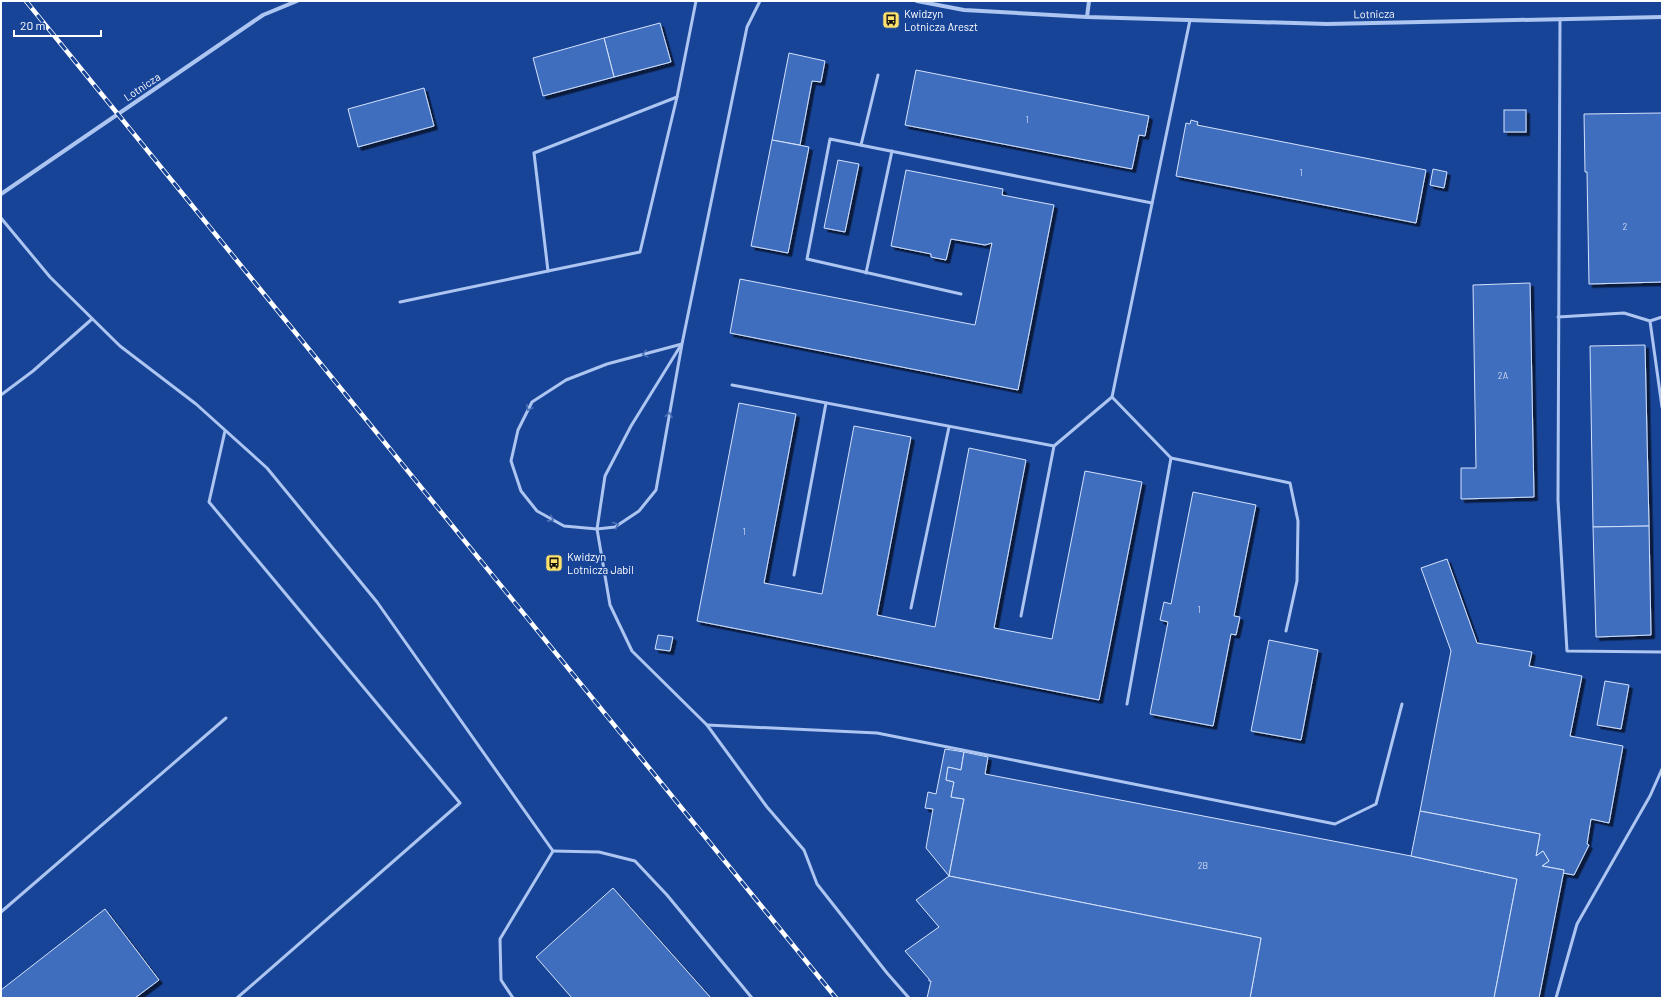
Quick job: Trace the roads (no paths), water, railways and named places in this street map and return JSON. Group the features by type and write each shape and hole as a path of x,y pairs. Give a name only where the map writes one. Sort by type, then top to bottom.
{"street":[{"name":"Lotnicza","path":"1,194 263,15 297,1"},
{"name":"Lotnicza","path":"917,1 964,10 1087,17 1327,24 1662,17"},
{"path":"1087,17 1089,1"}],"lane":[{"path":"400,302 640,252 677,97 696,1"},
{"path":"682,344 607,364 566,380 532,402 518,430 511,461 521,491 537,511 564,526 597,529 616,527 639,511 656,490 682,344 746,27 760,1"},
{"path":"1560,19 1558,500 1567,651 1662,652"},
{"path":"1021,616 1054,446 1112,397 1190,20"},
{"path":"861,145 878,75"},
{"path":"548,271 534,152 677,97"},
{"path":"961,294 807,259 830,139 1152,203"},
{"path":"866,273 892,152"},
{"path":"1,218 50,277 120,346 196,404 267,468 377,602 553,851"},
{"path":"1558,317 1624,313 1650,321 1662,317"},
{"path":"1,395 32,371 92,319"},
{"path":"1650,321 1662,407"},
{"path":"682,344 631,426 605,476 597,529 610,605 632,651 707,725 767,807 804,850 817,884 887,973 909,998"},
{"path":"732,385 1054,446"},
{"path":"1112,397 1171,458 1290,483 1298,521 1297,580 1286,631"},
{"path":"794,575 826,403"},
{"path":"911,608 949,427"},
{"path":"226,431 209,502 460,803 236,998"},
{"path":"1127,704 1171,458"},
{"path":"707,725 877,733 1335,824 1376,804 1402,704"},
{"path":"1,912 226,718"},
{"path":"1556,998 1577,924 1650,796 1662,769"},
{"path":"514,998 502,980 500,940 553,851"},
{"path":"553,851 599,852 635,862 667,895 752,998"}],"railway":[{"path":"26,1 836,998"}],"place":[{"name":"Kwidzyn Lotnicza Areszt","path":"891,20"},
{"name":"Kwidzyn Lotnicza Jabil","path":"554,563"}]}
